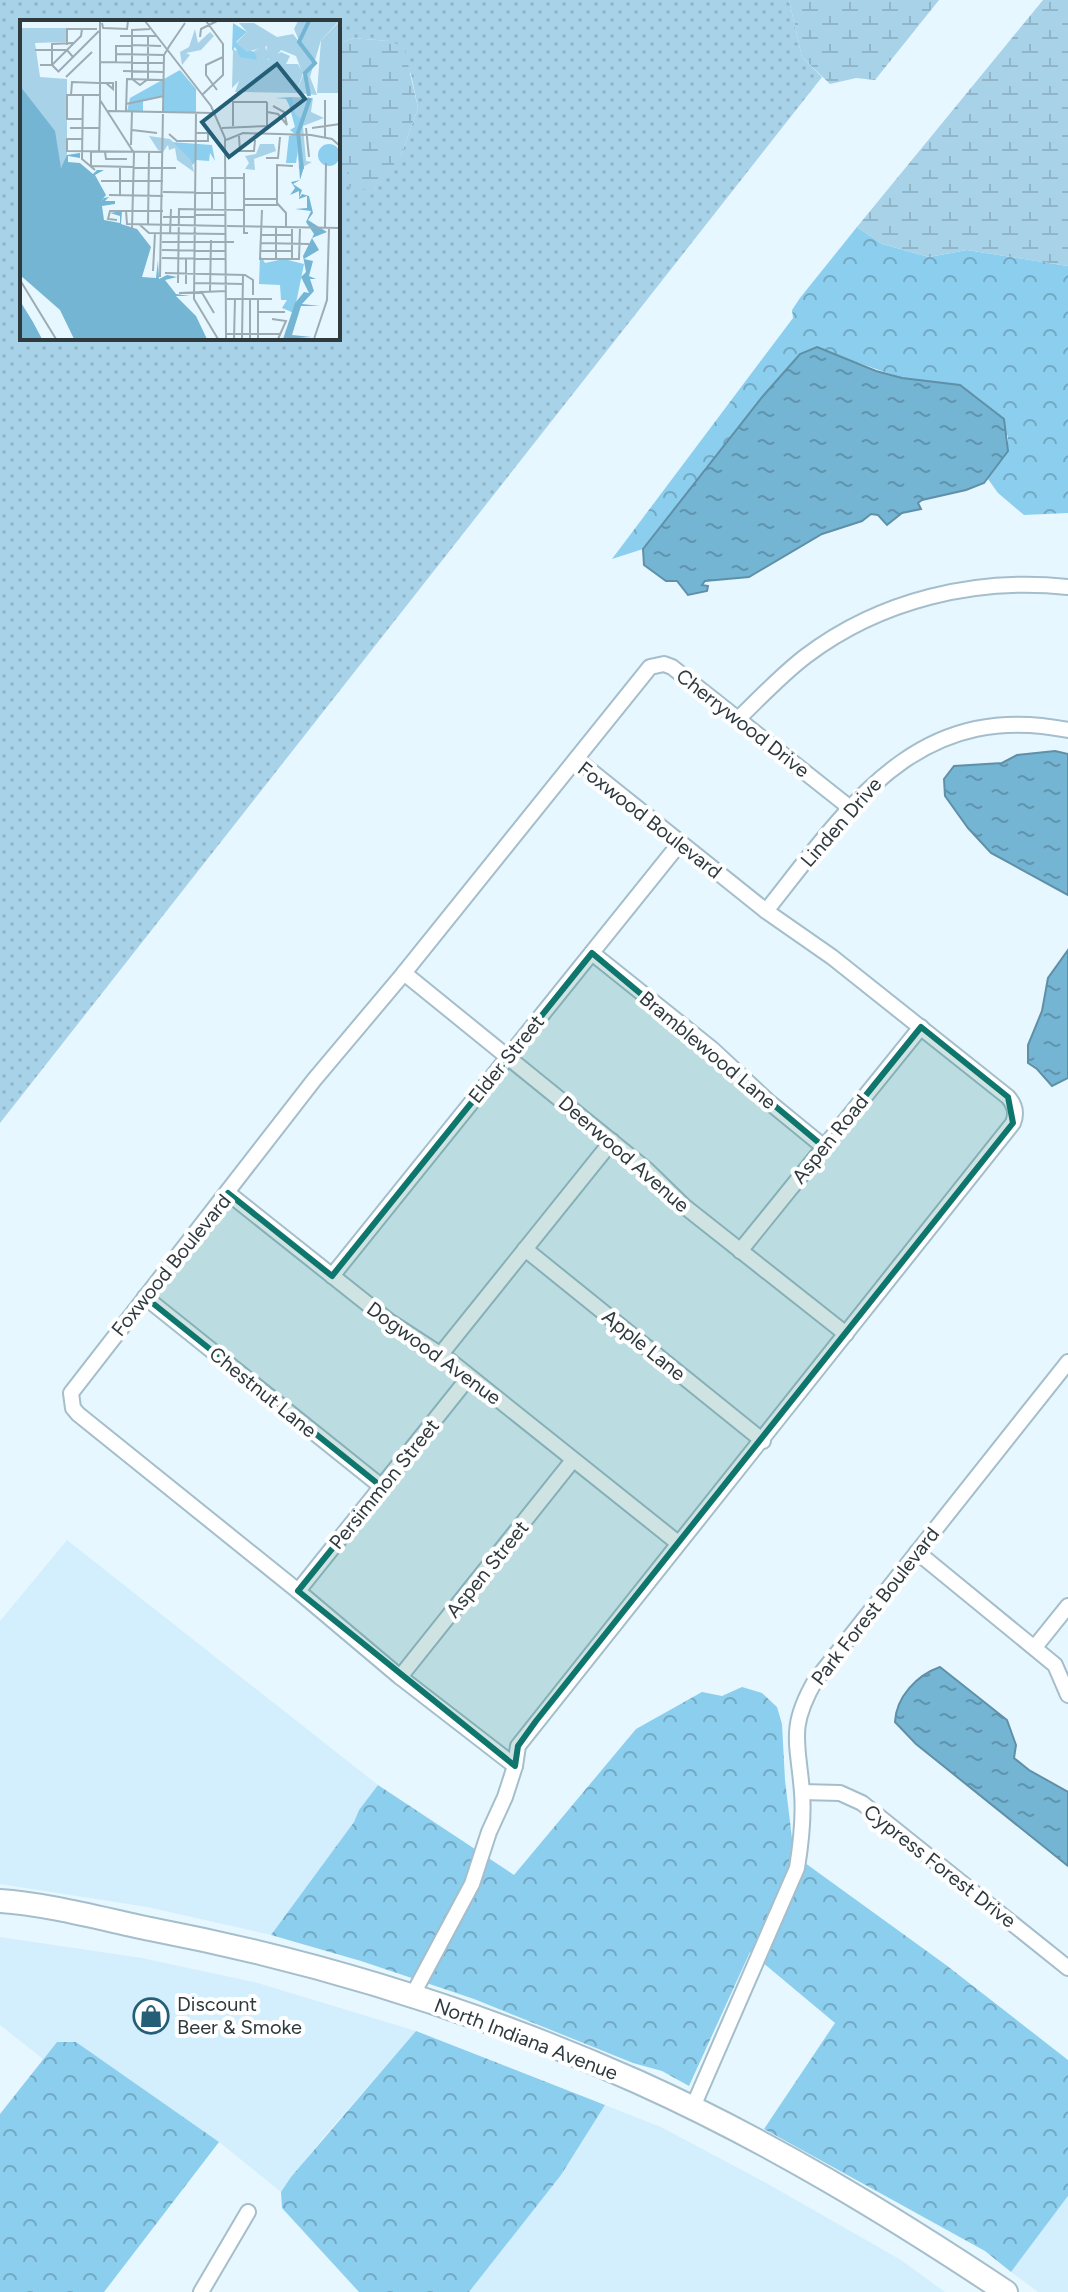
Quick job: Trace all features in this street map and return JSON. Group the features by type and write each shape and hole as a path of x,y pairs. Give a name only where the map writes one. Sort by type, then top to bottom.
{"main road":[{"name":"North Indiana Avenue","path":"2,1904 218,1942 317,1967 481,2018 557,2047 743,2134 883,2214 1006,2292"}],"street":[{"path":"738,719 807,655 870,618 909,602 972,588 1026,584 1068,587"},
{"name":"Cherrywood Drive","path":"576,759 647,670 658,664 672,667 849,807"},
{"name":"Linden Drive","path":"766,911 849,807 887,771 910,755 958,734 1010,725 1068,730"},
{"name":"Foxwood Boulevard","path":"412,1996 472,1884 489,1832 505,1797 515,1766 518,1746 763,1441 1015,1117 1008,1097 832,957 766,911 576,759 314,1080 74,1387 70,1399 73,1408 400,1677 515,1766"},
{"name":"Elder Street","path":"332,1276 680,843"},
{"name":"Bramblewood Lane","path":"592,953 712,1049 824,1147"},
{"name":"Deerwood Avenue","path":"404,973 647,1170 684,1206 846,1334"},
{"name":"Aspen Road","path":"740,1251 921,1027"},
{"path":"441,1354 612,1141"},
{"name":"Dogwood Avenue","path":"228,1193 389,1321 441,1354 678,1543"},
{"name":"Apple Lane","path":"525,1249 763,1441"},
{"name":"Chestnut Lane","path":"145,1297 382,1487"},
{"name":"Park Forest Boulevard","path":"692,2109 797,1868 802,1843 802,1792 796,1740 806,1696 1068,1362"},
{"name":"Persimmon Street","path":"298,1591 469,1377"},
{"name":"Aspen Street","path":"400,1677 573,1460"},
{"path":"917,1552 1055,1665 1068,1695"},
{"path":"1035,1647 1068,1606"},
{"name":"Cypress Forest Drive","path":"802,1792 840,1793 862,1803 1068,1968"},
{"path":"201,2292 248,2212"}],"highlighted area":[{"path":"592,953 824,1147 921,1027 1008,1097 1013,1123 518,1746 515,1766 298,1591 382,1487 145,1297 228,1193 332,1276"}],"shaded area":[{"path":"67,1540 378,1785 271,1935 147,1907 0,1884 0,1621"},
{"path":"0,1937 142,1958 258,1983 416,2031 322,2139 281,2192 219,2142 76,2042 57,2042 43,2059 0,2025"},
{"path":"605,2105 661,2127 768,2184 901,2260 945,2292 469,2292 561,2175"},
{"path":"1068,2196 1068,2292 1038,2292 1011,2272"}],"green space":[{"path":"0,0 789,0 802,57 822,77 0,1123"},
{"path":"789,0 939,0 875,80 856,78 830,84 802,57"},
{"path":"1043,0 1068,0 1068,266 967,250 929,257 882,244 857,227"},
{"path":"354,38 388,41 400,45 405,51 418,108 402,152 374,188 354,190 348,182 351,178 349,172 340,175 340,43"},
{"path":"857,227 882,244 929,257 967,250 1068,266 1068,513 1024,515 998,493 988,479 1008,451 1008,436 982,401 960,385 902,378 824,351 800,354 763,396 643,549 612,559 793,318 792,310 800,298"},
{"path":"742,1687 762,1693 777,1707 782,1724 794,1855 946,1965 1068,2060 1068,2196 1011,2272 985,2251 764,2129 835,2023 750,1952 689,2086 662,2071 633,2063 474,1999 271,1935 378,1785 514,1875 636,1729 702,1692 722,1696"},
{"path":"416,2031 605,2105 561,2175 469,2292 359,2292 282,2208 281,2192"},
{"path":"57,2042 76,2042 219,2142 104,2292 0,2292 0,2114"}],"water":[{"path":"817,347 902,378 960,385 1004,419 1008,451 984,483 922,500 918,503 921,509 902,513 887,525 878,515 871,514 862,521 822,534 749,577 705,581 702,585 708,586 707,591 688,595 677,581 666,581 644,565 643,549 763,396 800,354"},
{"path":"1055,751 1068,754 1068,895 991,853 945,796 944,779 954,766 1002,763 1017,755"},
{"path":"1068,950 1068,1078 1052,1086 1028,1063 1028,1045 1042,1011 1048,978"},
{"path":"940,1667 1007,1720 1016,1745 1014,1758 1068,1792 1068,1866 916,1744 895,1722 899,1704 909,1688 923,1675"}],"place":[{"name":"Discount Beer & Smoke","path":"151,2016"}]}
